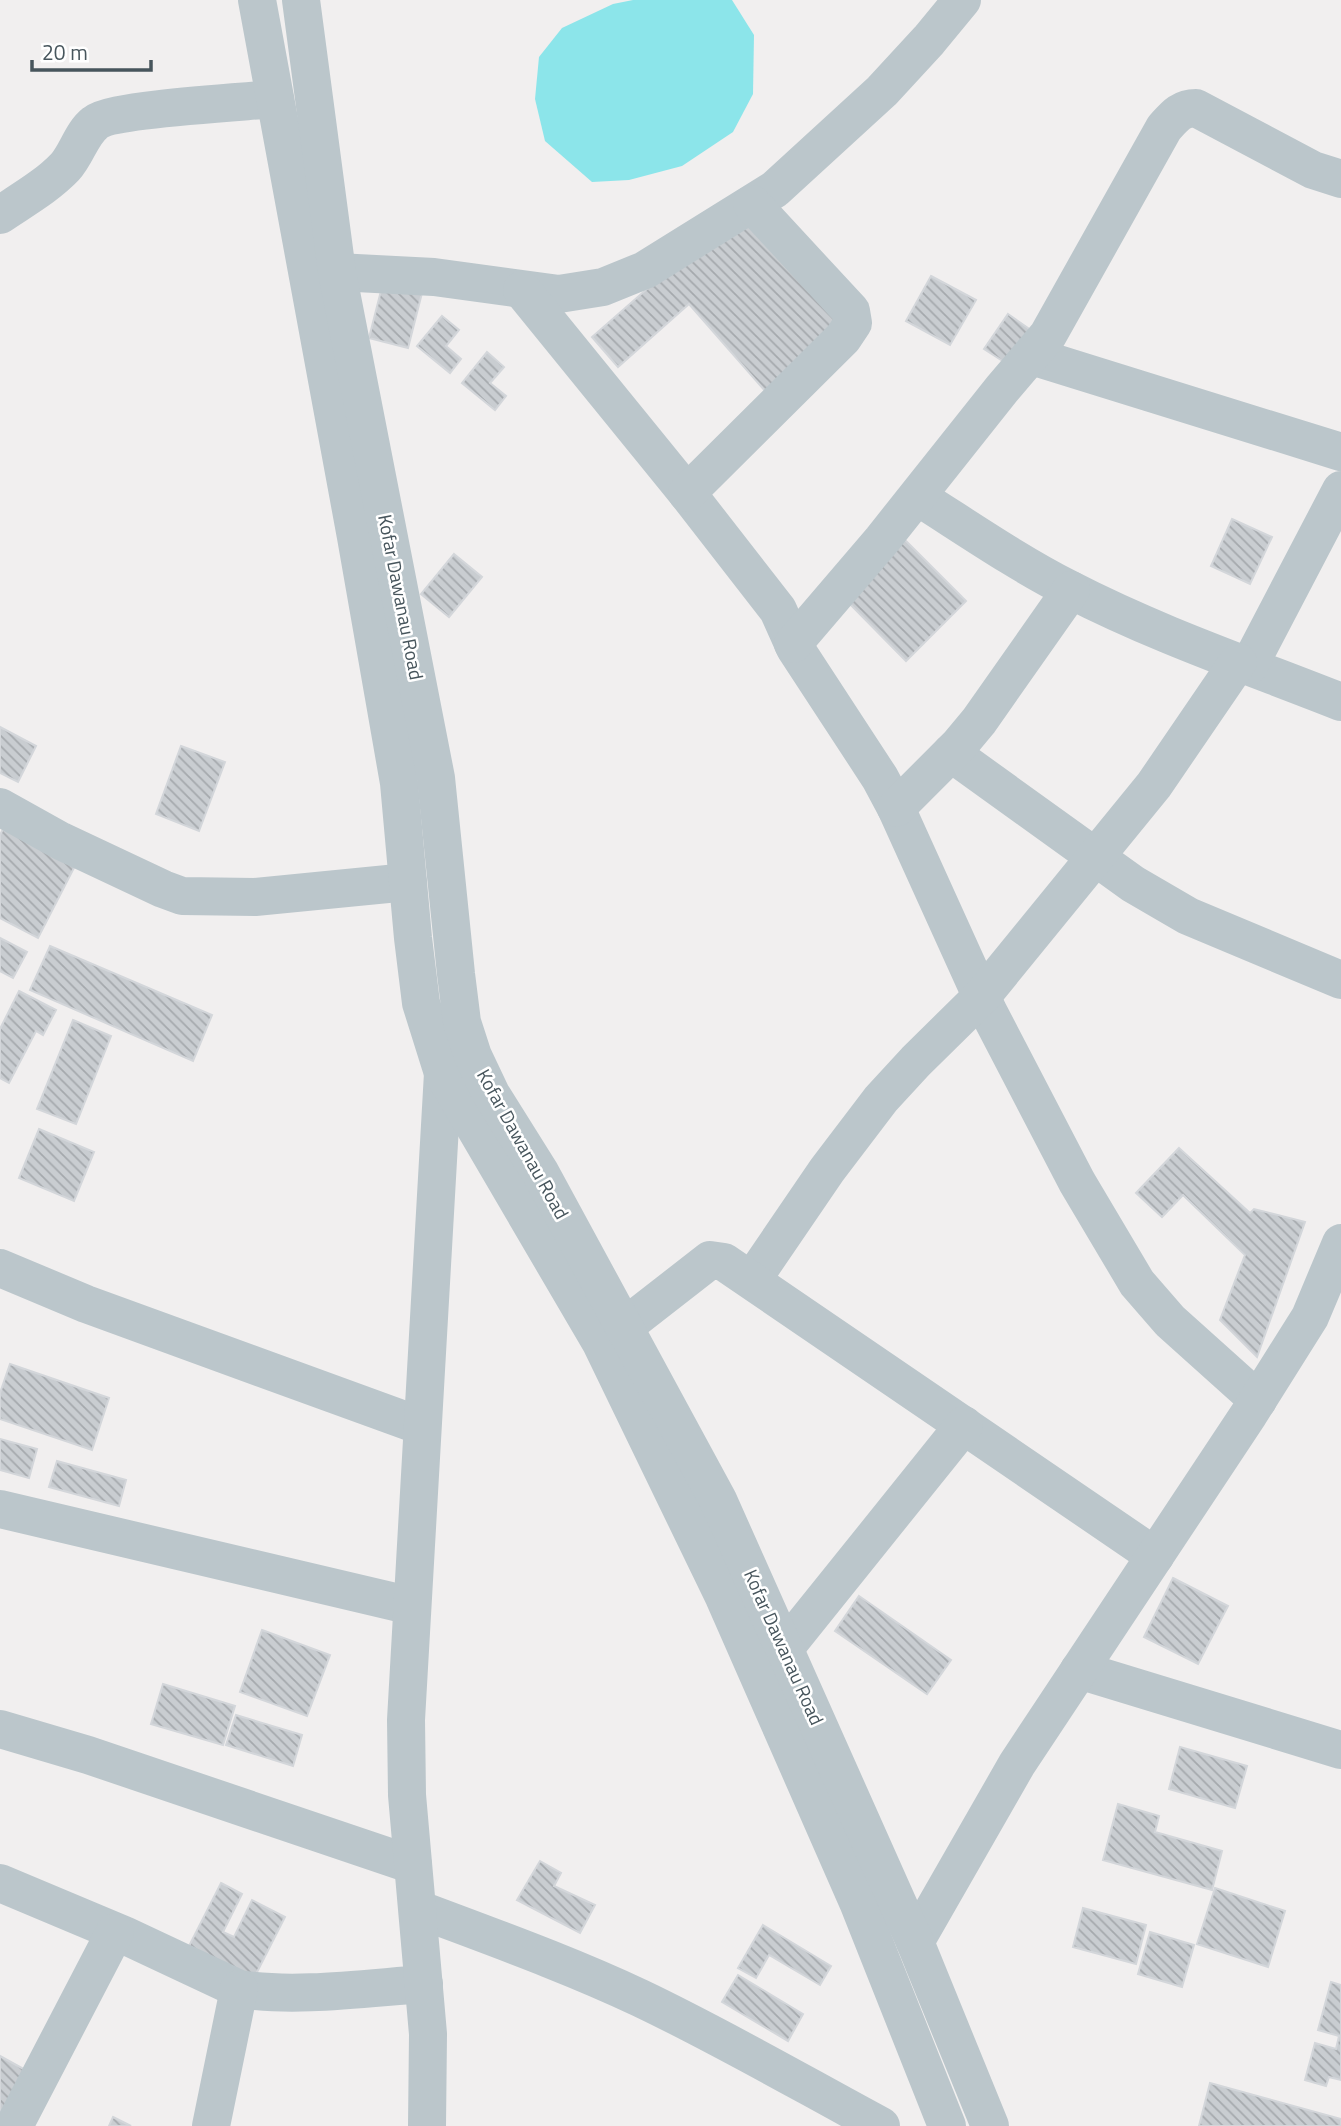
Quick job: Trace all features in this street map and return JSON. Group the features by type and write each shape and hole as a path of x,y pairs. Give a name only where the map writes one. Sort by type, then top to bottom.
{"street":[{"path":"257,0 398,783 421,1003 443,1073 406,1720 407,1795 428,2035 427,2126"},
{"name":"Kofar Dawanau Road","path":"301,0 337,272 436,778 456,974 463,1021 474,1056 491,1094 540,1172 718,1500 915,1942 990,2126"},
{"path":"337,272 433,277 558,294 603,287 646,270 775,190 882,91 962,0"},
{"path":"0,215 52,179 67,165 86,132 96,121 126,113 275,99"},
{"path":"793,644 918,497 1048,335 1164,128 1176,114 1186,108 1196,108 1312,170 1341,179"},
{"path":"687,493 843,338 853,323 851,311 752,204"},
{"path":"522,290 778,610 793,644 880,778 982,996 1077,1182 1137,1283 1170,1321 1258,1399"},
{"path":"1032,356 1341,452"},
{"path":"752,1280 827,1170 881,1099 982,996 1154,785 1244,664 1341,490"},
{"path":"918,497 1032,569 1071,590 1341,702"},
{"path":"896,808 979,721 1071,590"},
{"path":"951,752 1133,884 1188,916 1341,981"},
{"path":"398,783 436,778"},
{"path":"0,807 61,841 183,896 255,897 408,882"},
{"name":"Kofar Dawanau Road","path":"443,1073 601,1343 724,1597 858,1902 947,2126"},
{"path":"915,1942 1017,1764 1310,1317 1330,1298 1341,1243"},
{"path":"624,1327 710,1260 724,1262 1155,1556"},
{"path":"0,1268 86,1304 421,1426"},
{"path":"784,1649 964,1425"},
{"path":"0,1509 412,1606"},
{"path":"1079,1670 1341,1750"},
{"path":"0,1729 413,1865"},
{"path":"0,1883 239,1989 284,1992 424,1984"},
{"path":"418,1909 638,1997 699,2027 881,2126"},
{"path":"14,2126 115,1932"},
{"path":"211,2126 239,1989"}],"water":[{"path":"633,0 732,0 754,35 753,94 733,132 682,166 629,180 592,182 545,141 535,99 539,57 562,28 613,4"}],"building":[{"path":"748,225 841,323 766,392 689,304 618,367 592,337 664,274"},
{"path":"931,276 976,300 950,345 906,321"},
{"path":"384,279 423,289 408,348 369,338"},
{"path":"1008,314 1038,335 1015,369 984,349"},
{"path":"442,316 459,330 446,346 461,359 450,373 417,346"},
{"path":"487,352 504,367 490,383 506,396 495,410 462,383"},
{"path":"1232,519 1272,537 1250,584 1211,566"},
{"path":"903,538 966,601 906,661 843,597"},
{"path":"454,554 482,577 449,617 421,594"},
{"path":"0,727 36,746 18,782 0,773"},
{"path":"181,746 225,762 199,831 156,814"},
{"path":"5,825 77,862 38,938 0,918 0,835"},
{"path":"0,938 27,952 13,978 0,971"},
{"path":"50,946 212,1015 193,1061 30,990"},
{"path":"19,991 56,1010 43,1035 36,1031 9,1083 0,1078 0,1029"},
{"path":"73,1020 111,1036 76,1124 37,1109"},
{"path":"39,1129 94,1152 74,1201 19,1178"},
{"path":"1179,1148 1250,1213 1254,1209 1305,1222 1257,1357 1220,1320 1245,1255 1183,1195 1162,1217 1136,1193"},
{"path":"10,1364 109,1398 92,1450 0,1419 0,1393"},
{"path":"0,1439 37,1449 29,1478 0,1470"},
{"path":"57,1461 126,1480 119,1506 49,1487"},
{"path":"1173,1578 1228,1606 1198,1664 1144,1637"},
{"path":"859,1596 951,1660 927,1694 835,1631"},
{"path":"262,1630 330,1655 307,1716 240,1692"},
{"path":"163,1684 235,1706 223,1745 151,1724"},
{"path":"236,1715 302,1735 293,1766 226,1745"},
{"path":"1180,1747 1247,1766 1235,1808 1169,1789"},
{"path":"1118,1804 1159,1816 1155,1832 1222,1851 1212,1890 1103,1860"},
{"path":"540,1861 561,1873 554,1886 595,1905 580,1933 517,1900"},
{"path":"221,1883 242,1894 223,1932 234,1937 252,1900 285,1917 253,1980 189,1946"},
{"path":"1215,1888 1285,1911 1268,1967 1197,1944"},
{"path":"1083,1908 1146,1925 1136,1964 1073,1947"},
{"path":"763,1925 831,1966 820,1985 769,1955 756,1978 738,1968"},
{"path":"1150,1932 1194,1945 1182,1987 1138,1974"},
{"path":"738,1975 803,2014 788,2041 722,2002"},
{"path":"1331,1982 1341,1985 1341,2080 1329,2077 1326,2086 1305,2080 1315,2043 1336,2049 1339,2036 1318,2030"},
{"path":"0,2056 29,2072 0,2125"},
{"path":"1210,2083 1341,2119 1341,2126 1199,2126"},
{"path":"113,2117 131,2126 109,2126"}]}
